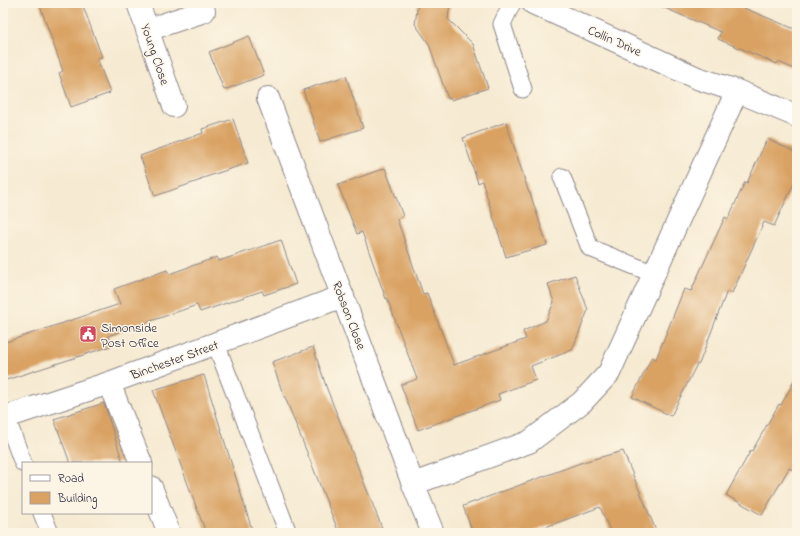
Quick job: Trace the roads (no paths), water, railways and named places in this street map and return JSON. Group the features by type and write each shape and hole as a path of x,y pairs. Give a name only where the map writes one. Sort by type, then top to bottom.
{"street":[{"name":"Young Close","path":"138,3 174,106"},
{"name":"Collin Drive","path":"533,3 698,78 737,91 797,116"},
{"path":"147,30 204,12"},
{"path":"413,484 528,442 582,402 609,373 737,91"},
{"name":"Robson Close","path":"268,98 413,484 433,533"},
{"name":"Binchester Street","path":"4,417 109,383 343,296"},
{"path":"109,383 141,462"},
{"path":"152,490 169,533"}],"lane":[{"path":"512,3 502,24 523,89"},
{"path":"562,177 590,248 654,274"},
{"path":"216,344 288,533"},
{"path":"4,417 23,462"},
{"path":"42,514 50,533"}],"place":[{"name":"Simonside Post Office","path":"88,334"}]}
